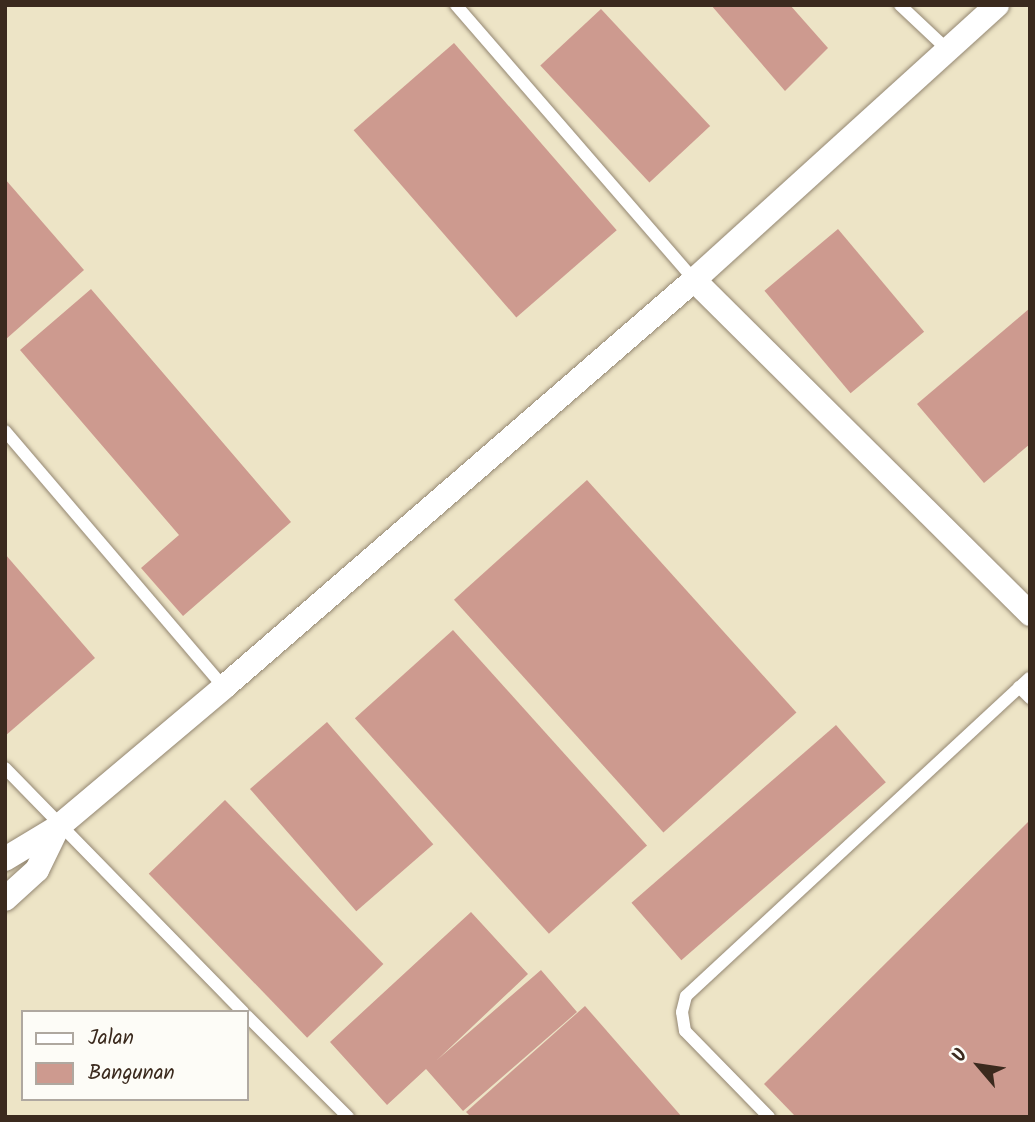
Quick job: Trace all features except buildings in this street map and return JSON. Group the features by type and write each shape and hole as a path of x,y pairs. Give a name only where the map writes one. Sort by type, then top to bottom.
{"street":[{"path":"11,855 58,827 224,687 694,280 997,5"},
{"path":"694,280 1030,614"},
{"path":"5,899 37,870 58,827"}],"lane":[{"path":"456,5 694,280"},
{"path":"901,5 948,50"},
{"path":"5,430 224,687"},
{"path":"769,1117 685,1031 682,1012 686,996 1030,678"},
{"path":"1020,687 1030,698"},
{"path":"5,768 58,827 241,1010"},
{"path":"248,1017 348,1117"}]}
